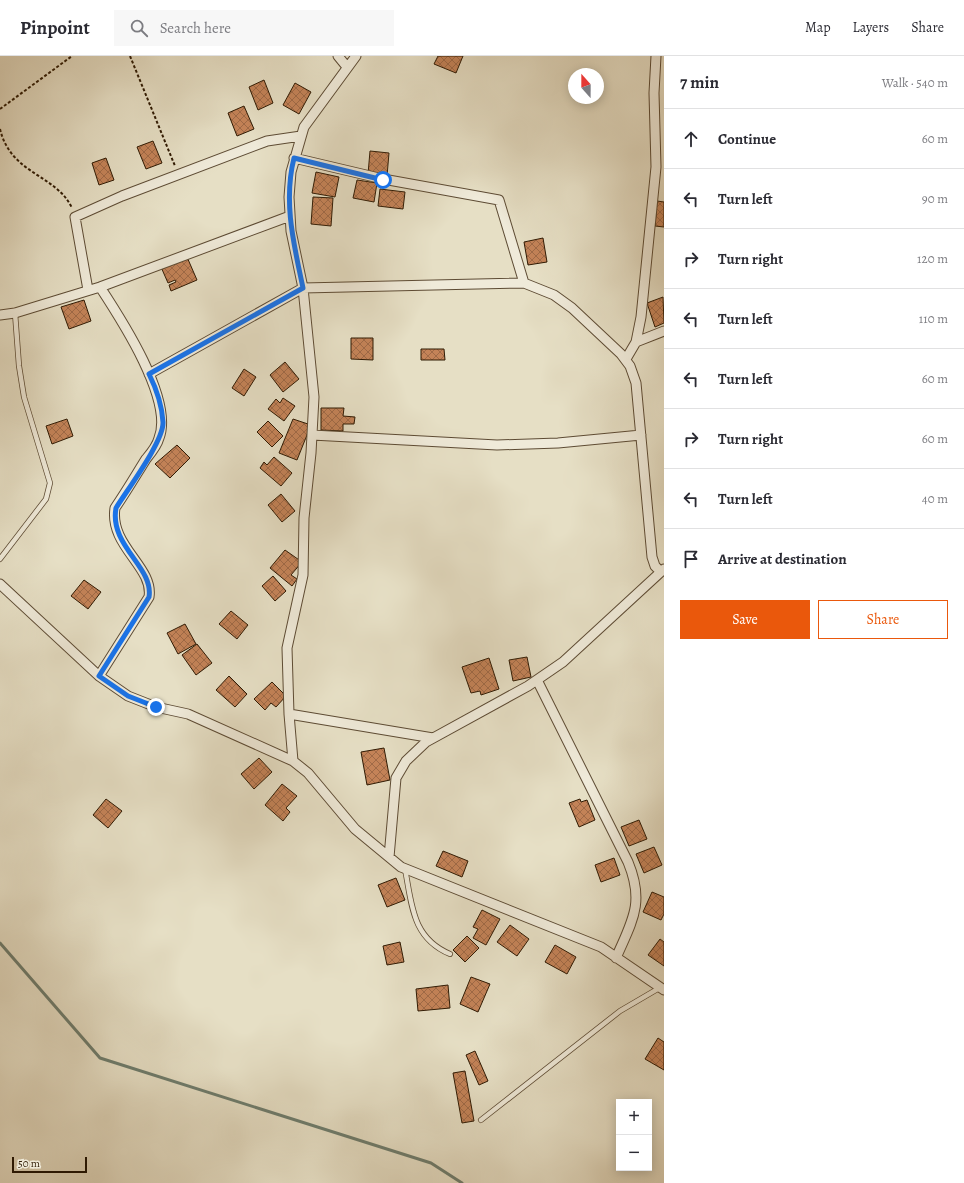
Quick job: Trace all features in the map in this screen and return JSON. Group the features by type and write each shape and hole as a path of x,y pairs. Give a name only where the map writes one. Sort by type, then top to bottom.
{"street":[{"path":"338,56 347,67"},
{"path":"293,761 289,714 287,648 303,575 304,518 314,397 303,288 291,231 290,178 294,158 304,127 356,56"},
{"path":"626,359 636,342 641,317 656,167 654,93 656,56"},
{"path":"88,290 75,217 122,196 267,141 301,136"},
{"path":"294,158 383,180 499,200 524,283"},
{"path":"0,315 16,313 100,286 290,216"},
{"path":"149,374 303,288 524,283 545,290 563,301 626,359 636,383 652,558 655,566 662,571 563,662 537,680 433,738 412,754 396,778 389,857"},
{"path":"99,676 149,597 150,589 144,576 117,532 114,519 116,508 159,439 163,423 160,406 149,374 120,318 100,286"},
{"path":"636,342 664,331"},
{"path":"312,435 497,445 558,443 641,435"},
{"path":"0,584 99,676 128,696 144,703 188,714 293,761 308,773 355,829 405,869 601,947 662,988"},
{"path":"537,680 628,862 634,878 636,896 635,914 616,958"},
{"path":"289,714 433,738"}],"lane":[{"path":"0,559 46,499 49,488 48,473 24,397 16,313"},
{"path":"405,869 417,925 432,944 450,954"},
{"path":"481,1120 620,1011 662,988"}],"path":[{"path":"0,109 72,56"},
{"path":"130,56 179,174"},
{"path":"0,129 5,143 18,161 25,168 62,193 69,202 75,217"}],"building":[{"path":"438,56 463,56 456,73 434,64"},
{"path":"264,80 273,103 258,110 249,87"},
{"path":"295,83 311,92 299,114 283,105"},
{"path":"244,106 254,129 237,136 228,113"},
{"path":"153,141 162,163 146,169 137,147"},
{"path":"370,151 389,153 387,176 368,174"},
{"path":"106,158 114,180 99,185 92,163"},
{"path":"316,172 339,177 335,197 312,193"},
{"path":"357,180 377,183 374,202 353,198"},
{"path":"380,189 405,192 403,209 378,206"},
{"path":"313,197 333,198 331,226 311,224"},
{"path":"657,201 664,202 664,227 655,226"},
{"path":"543,238 547,262 528,265 524,242"},
{"path":"187,257 197,280 171,291 169,285 176,282 175,280 168,283 161,267"},
{"path":"663,297 664,323 655,327 647,303"},
{"path":"84,300 91,321 69,329 61,307"},
{"path":"351,338 373,338 373,360 351,359"},
{"path":"421,349 444,349 445,360 421,360"},
{"path":"285,362 299,379 283,392 270,375"},
{"path":"244,369 256,377 244,396 232,388"},
{"path":"283,398 295,406 284,421 268,409 276,399 280,403"},
{"path":"321,408 344,408 343,416 355,417 354,424 343,424 343,431 321,430"},
{"path":"67,419 73,436 52,444 46,426"},
{"path":"293,419 311,425 297,460 279,453"},
{"path":"268,421 283,436 272,447 257,432"},
{"path":"177,445 190,458 170,478 155,464"},
{"path":"274,457 292,473 281,486 260,468 264,462 267,465"},
{"path":"281,494 295,511 282,522 268,505"},
{"path":"285,550 302,562 291,575 297,579 292,586 270,568"},
{"path":"273,576 286,591 275,601 262,586"},
{"path":"84,580 101,592 88,609 71,596"},
{"path":"231,611 248,625 237,639 219,624"},
{"path":"185,624 196,644 178,654 167,633"},
{"path":"197,644 212,663 196,675 182,655"},
{"path":"527,657 531,677 513,681 509,660"},
{"path":"489,658 499,689 481,695 480,691 471,693 462,667"},
{"path":"229,676 247,694 235,707 216,690"},
{"path":"272,682 286,696 276,707 271,703 265,710 254,699"},
{"path":"384,748 390,780 367,785 361,752"},
{"path":"259,758 272,772 254,789 241,774"},
{"path":"282,784 297,796 286,808 290,812 283,821 265,805"},
{"path":"106,799 122,811 108,828 93,815"},
{"path":"580,799 581,802 587,800 595,820 579,827 569,803"},
{"path":"639,820 647,839 629,846 621,827"},
{"path":"654,847 662,865 644,873 636,854"},
{"path":"443,851 468,861 462,877 436,866"},
{"path":"614,858 620,875 601,882 595,865"},
{"path":"396,878 405,900 387,907 378,885"},
{"path":"652,892 664,897 664,914 661,920 643,912"},
{"path":"482,910 500,919 486,945 473,938 478,929 473,927"},
{"path":"510,925 529,939 517,956 497,942"},
{"path":"467,936 479,948 465,962 453,950"},
{"path":"660,939 664,942 664,966 648,955"},
{"path":"400,942 404,962 387,965 383,946"},
{"path":"555,945 576,957 567,974 545,962"},
{"path":"471,977 490,984 478,1012 460,1004"},
{"path":"448,985 450,1008 418,1011 416,989"},
{"path":"658,1038 664,1042 664,1070 645,1059"},
{"path":"475,1051 488,1081 479,1085 466,1055"},
{"path":"465,1071 474,1121 462,1123 453,1073"}],"waterway":[{"path":"0,943 100,1058 431,1163 462,1183"}],"route":[{"path":"156,707 128,696 99,676 149,597 150,589 144,576 117,532 114,519 116,508 159,439 163,423 160,406 149,374 303,288 291,231 289,197 294,158 383,180"}]}
